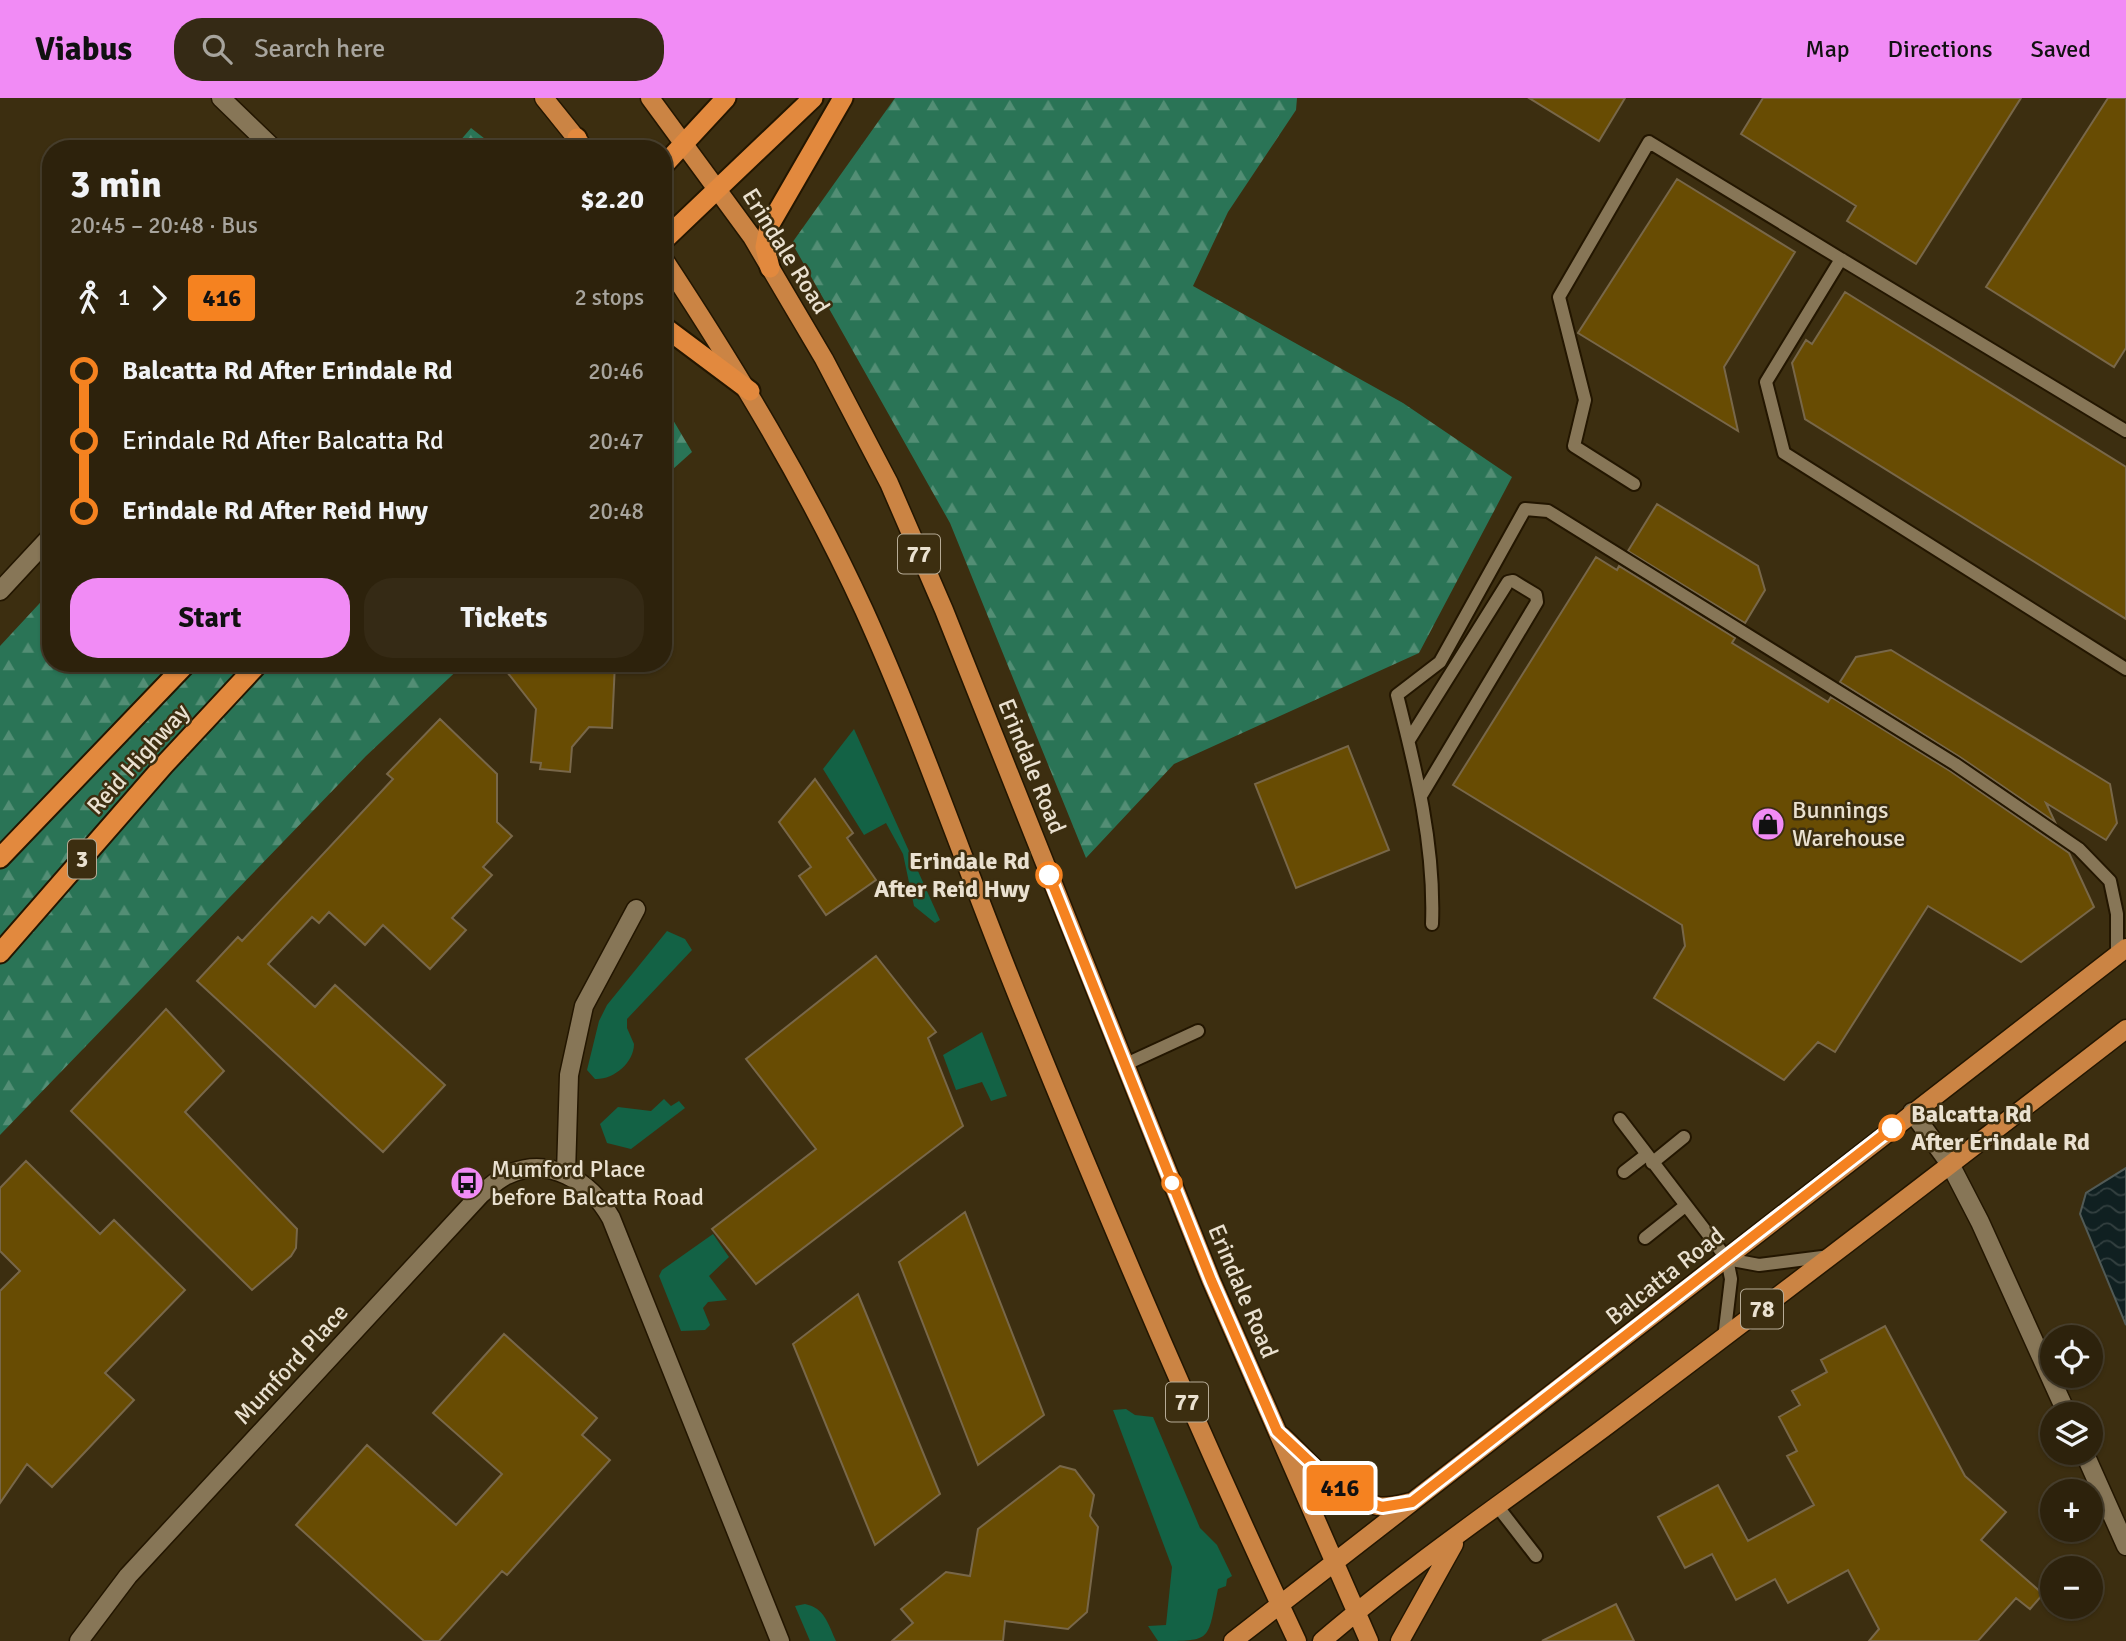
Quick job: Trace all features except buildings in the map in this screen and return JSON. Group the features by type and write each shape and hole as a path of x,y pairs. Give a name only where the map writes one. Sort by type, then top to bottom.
{"highway":[{"path":"672,157 726,98"},
{"path":"672,232 813,98"},
{"path":"770,268 765,247 769,226 843,98"},
{"path":"672,333 750,391"},
{"name":"Reid Highway","path":"0,858 178,672"},
{"name":"Reid Highway","path":"0,953 164,765 251,672"}],"main road":[{"path":"544,98 575,140"},
{"name":"Erindale Road","path":"650,98 717,188 770,268 824,359 889,484 943,610 1211,1280 1369,1641"},
{"name":"77","path":"672,272 750,391 780,444 864,612 1104,1209 1297,1641"},
{"name":"Balcatta Road","path":"1233,1641 2123,950"},
{"name":"78","path":"1322,1641 1387,1587 1458,1538 1724,1338 2126,1029"},
{"path":"1277,1431 1329,1480 1351,1496 1382,1507 1412,1502"},
{"path":"1400,1641 1458,1538"}],"street":[{"path":"221,98 265,140"},
{"path":"0,591 42,546"},
{"path":"566,1173 569,1075 584,1006 636,909"},
{"path":"1912,1112 1950,1164 1980,1222 2062,1402"},
{"name":"Mumford Place","path":"79,1641 128,1576 481,1194 506,1175 533,1167 566,1173 601,1200 611,1218 780,1641"},
{"path":"2090,1465 2126,1546"}],"lane":[{"path":"1634,484 1574,446 1585,400 1559,297 1649,142 2126,431"},
{"path":"1841,259 1766,382 1784,453 2126,669"},
{"path":"1432,924 1434,877 1409,740 1396,695 1440,662 1525,509 1548,511 1955,764 2080,849 2110,881 2123,950"},
{"path":"1409,740 1508,582 1513,581 1536,595 1537,602 1420,796"},
{"path":"1124,1065 1198,1031"},
{"path":"1620,1119 1727,1259 1731,1279 1724,1338"},
{"path":"1624,1172 1684,1137"},
{"path":"1645,1238 1685,1206"},
{"path":"1727,1259 1759,1265 1832,1256"},
{"path":"1498,1507 1536,1556"}],"green space":[{"path":"895,98 1297,98 1296,110 1228,212 1193,286 1403,403 1512,477 1419,653 1174,764 1086,858 950,523 792,243"},
{"path":"471,128 486,140 461,140"},
{"path":"672,418 692,452 672,470"},
{"path":"42,601 42,672 455,672 366,756 0,1135 0,646"},
{"path":"854,729 940,920 935,923 914,906 903,854 886,823 864,835 823,769"},
{"path":"667,931 685,939 692,950 627,1019 627,1028 634,1044 626,1064 609,1077 595,1079 587,1070 599,1021 607,1005"},
{"path":"982,1032 1007,1096 991,1101 982,1082 956,1090 943,1055"},
{"path":"664,1099 671,1106 679,1101 685,1108 631,1149 607,1143 600,1124 618,1107 651,1111"},
{"path":"713,1234 729,1257 709,1276 727,1300 708,1302 703,1308 710,1325 705,1330 681,1331 659,1276 662,1270"},
{"path":"1126,1409 1135,1415 1153,1417 1200,1528 1217,1545 1232,1576 1227,1579 1226,1586 1218,1589 1209,1628 1199,1638 1158,1641 1148,1626 1166,1625 1172,1567 1113,1410"},
{"path":"805,1604 821,1613 836,1641 810,1641 795,1606"}],"water":[{"path":"2126,1168 2126,1325 2080,1214 2086,1193"}],"bus line":[{"name":"416","path":"1049,875 1211,1280 1277,1431 1329,1480 1351,1496 1375,1506 1412,1502 1892,1128"}],"place":[{"name":"Bunnings Warehouse","path":"1768,824"},
{"name":"Erindale Rd After Reid Hwy","path":"1049,875"},
{"name":"Balcatta Rd After Erindale Rd","path":"1892,1128"},
{"name":"Mumford Place before Balcatta Road","path":"467,1183"}]}
